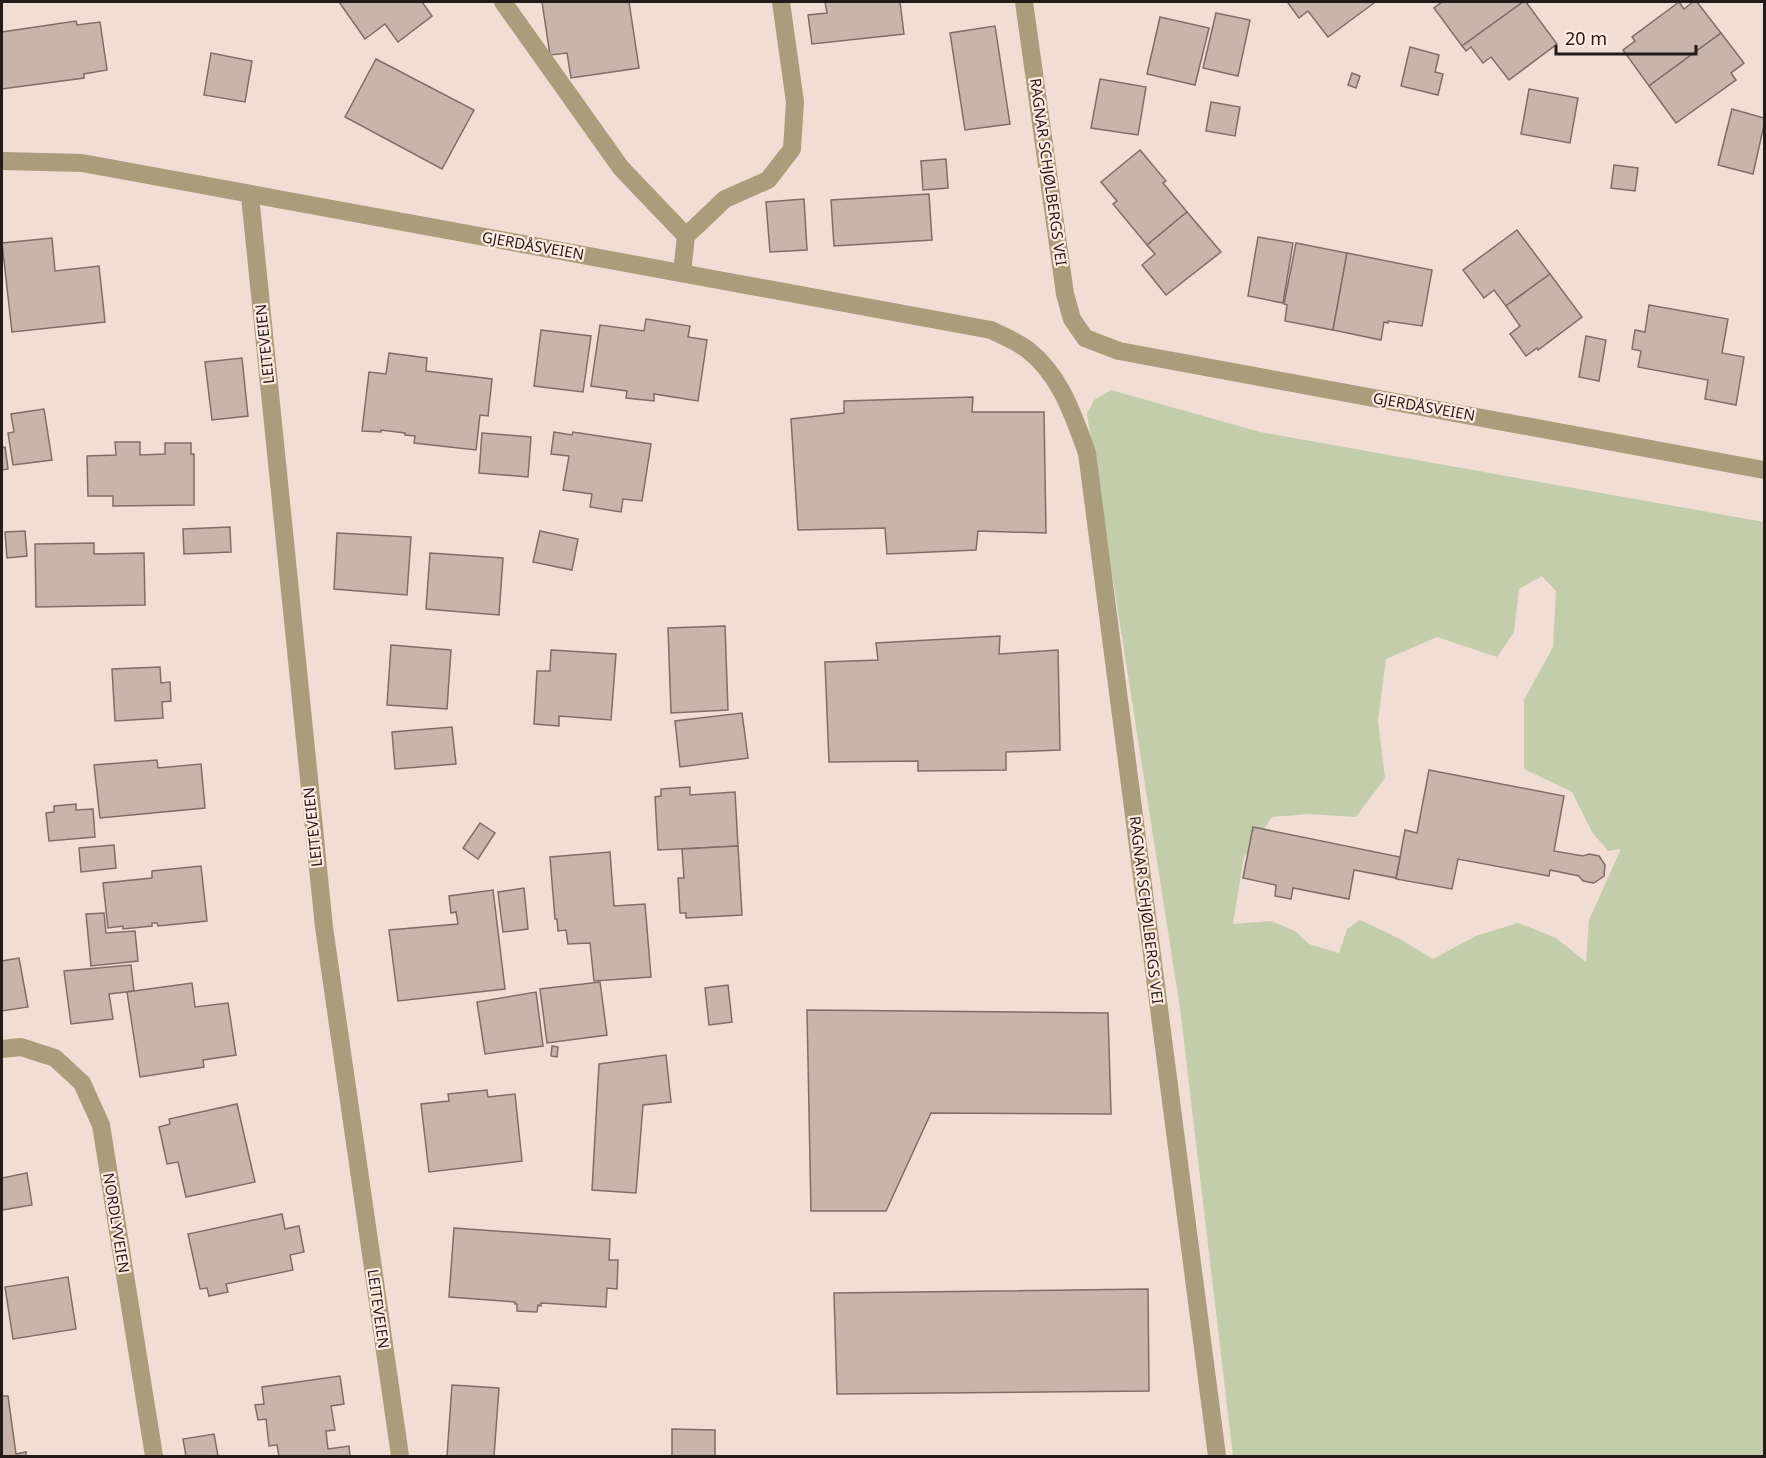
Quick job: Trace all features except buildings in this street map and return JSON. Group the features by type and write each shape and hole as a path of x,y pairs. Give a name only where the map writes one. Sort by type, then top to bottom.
{"street":[{"path":"503,2 621,168 686,236"},
{"path":"682,273 686,236 725,199 768,180 792,149 795,102 781,2"},
{"name":"RAGNAR SCHJØLBERGS VEI","path":"1024,2 1065,294 1072,319 1084,338"},
{"name":"GJERDÅSVEIEN","path":"2,161 82,163 250,196 991,330 1027,349 1050,372"},
{"name":"LEITEVEIEN","path":"250,196 324,927 400,1456"},
{"name":"GJERDÅSVEIEN","path":"1084,338 1119,351 1764,470"},
{"name":"RAGNAR SCHJØLBERGS VEI","path":"1050,372 1070,405 1087,453 1217,1456"},
{"name":"NORDLYVEIEN","path":"2,1049 21,1047 55,1058 82,1083 100,1125 154,1456"}],"green space":[{"path":"1111,390 1260,432 1764,522 1764,1456 1233,1456 1180,1008 1087,414 1094,400","holes":["1542,576 1556,591 1553,647 1524,700 1524,769 1572,792 1592,832 1608,851 1621,849 1589,920 1586,962 1556,938 1518,923 1476,936 1433,959 1400,939 1360,920 1347,929 1339,953 1309,944 1295,931 1271,921 1233,924 1244,857 1272,817 1309,814 1356,817 1385,778 1378,721 1386,659 1437,637 1497,657 1514,632 1519,589"]}]}
